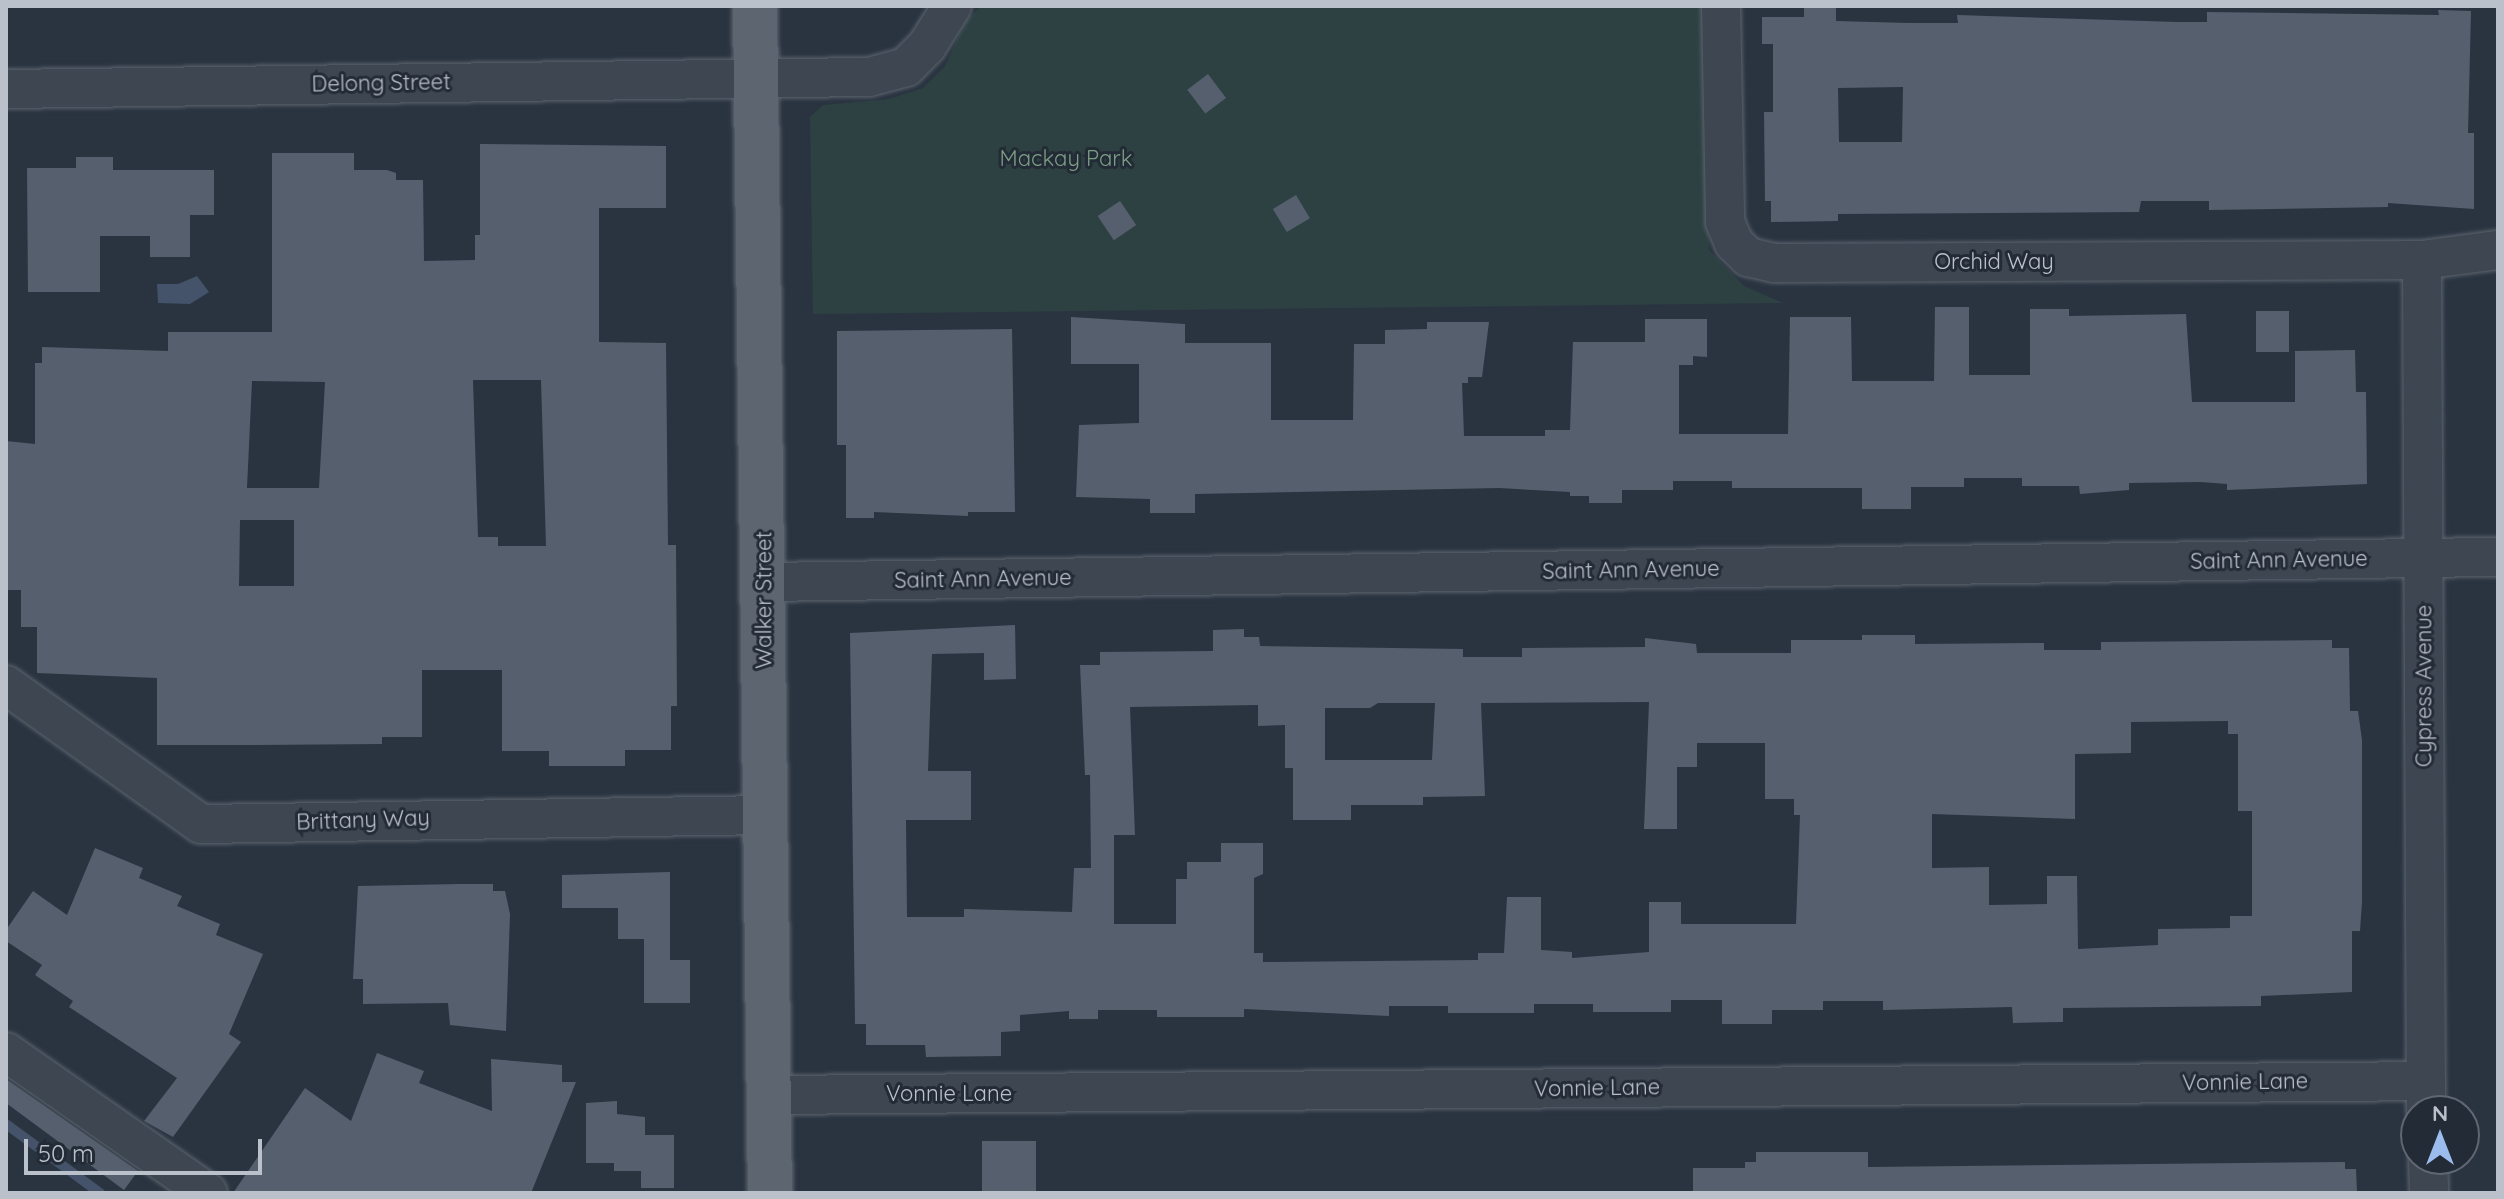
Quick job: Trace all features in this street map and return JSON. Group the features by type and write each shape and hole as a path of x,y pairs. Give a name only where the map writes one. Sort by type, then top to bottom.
{"main road":[{"name":"Walker Street","path":"755,6 770,1193"}],"street":[{"path":"757,77 869,77 906,67 927,46 952,6"},
{"name":"Orchid Way","path":"1721,6 1725,222 1734,243 1748,257 1774,263 2422,260 2498,250"},
{"name":"Delong Street","path":"6,89 757,77"},
{"name":"Cypress Avenue","path":"2422,260 2426,1095"},
{"name":"Saint Ann Avenue","path":"764,582 2498,557"},
{"name":"Brittany Way","path":"6,685 201,824 765,815"},
{"path":"6,1052 208,1193"},
{"name":"Vonnie Lane","path":"768,1095 2400,1096"}],"green space":[{"name":"Mackay Park","path":"981,6 1703,6 1709,250 1744,286 1783,303 813,314 810,117 823,105 889,99 923,88 945,66 965,22"}],"water":[{"path":"197,276 209,292 190,304 158,303 157,284 178,284"}],"building":[{"path":"1804,8 1836,8 1836,21 1908,23 1958,23 1957,15 2207,22 2207,12 2439,15 2438,10 2471,11 2468,133 2474,133 2474,209 2388,203 2388,207 2209,210 2209,201 2141,201 2139,212 1838,214 1838,221 1771,222 1771,201 1765,201 1764,112 1773,112 1773,44 1762,44 1762,17 1804,17","holes":["1903,87 1902,142 1839,142 1838,88"]},
{"path":"1208,74 1226,98 1205,114 1187,90"},
{"path":"480,144 666,146 666,208 599,208 599,342 666,343 668,545 676,545 677,706 671,706 671,750 625,750 625,766 549,766 549,751 502,751 502,670 422,670 422,737 382,737 382,744 252,745 157,745 157,678 37,673 37,627 21,627 21,590 6,590 6,441 35,444 35,363 42,363 42,347 168,351 168,332 272,332 272,153 354,153 354,170 387,170 396,173 396,180 423,180 424,261 475,260 475,235 480,235","holes":["473,380 541,380 546,546 498,546 498,537 478,537","252,381 325,382 319,488 247,488","240,520 294,520 294,586 239,586"]},
{"path":"76,157 113,157 113,170 214,170 214,215 190,215 190,257 150,257 150,236 100,236 100,292 28,292 27,168 76,168"},
{"path":"1296,195 1310,218 1287,232 1273,209"},
{"path":"1120,201 1136,225 1114,240 1098,216"},
{"path":"1935,307 1969,307 1969,375 2030,375 2030,309 2069,309 2069,316 2186,314 2192,402 2295,402 2295,351 2355,350 2356,392 2366,392 2367,484 2227,490 2227,484 2201,482 2129,483 2129,490 2080,494 2079,486 2022,486 2022,478 1964,478 1964,487 1911,487 1911,509 1862,509 1862,488 1732,488 1732,481 1673,481 1673,490 1622,490 1622,503 1589,503 1589,496 1570,496 1570,492 1499,488 1195,494 1195,513 1150,513 1150,499 1076,497 1079,425 1139,423 1139,364 1071,364 1071,317 1185,324 1185,343 1271,343 1271,420 1353,420 1354,344 1385,344 1385,330 1427,329 1427,322 1489,322 1482,377 1468,377 1468,383 1462,383 1464,436 1545,436 1545,430 1570,430 1573,342 1645,342 1645,319 1707,319 1707,357 1693,356 1693,365 1679,365 1679,434 1788,434 1790,317 1851,317 1852,381 1934,381"},
{"path":"2256,311 2289,311 2289,352 2256,352"},
{"path":"1012,329 1015,512 968,512 968,516 874,512 874,518 846,518 846,445 837,445 837,331"},
{"path":"1015,625 1016,679 984,680 984,653 932,654 928,771 971,771 971,820 906,820 907,917 964,917 964,909 1072,912 1074,868 1091,868 1090,775 1085,775 1080,665 1100,665 1100,652 1213,651 1213,630 1244,629 1244,637 1259,637 1260,646 1463,649 1463,657 1522,657 1522,648 1645,647 1645,638 1696,644 1697,653 1791,653 1791,640 1862,640 1862,635 1915,635 1915,644 2044,643 2044,650 2101,650 2101,642 2332,640 2332,648 2349,648 2350,711 2358,711 2362,740 2362,902 2360,931 2352,931 2352,992 2261,996 2261,1006 2063,1008 2063,1022 2013,1023 2012,1007 1883,1010 1883,1001 1823,1001 1823,1010 1772,1010 1772,1024 1722,1024 1722,1000 1671,1000 1671,1012 1593,1012 1593,1004 1534,1004 1534,1013 1448,1013 1448,1006 1389,1006 1389,1016 1244,1009 1244,1017 1157,1017 1157,1010 1098,1010 1098,1019 1069,1019 1069,1011 1020,1015 1020,1031 1001,1032 1001,1056 926,1057 925,1045 866,1045 866,1024 855,1024 850,633","holes":["1649,702 1644,829 1677,829 1677,767 1697,767 1697,743 1765,743 1765,799 1794,799 1794,815 1800,815 1796,924 1681,924 1681,902 1649,902 1649,952 1572,958 1572,952 1541,950 1541,897 1507,897 1504,953 1478,953 1478,960 1263,962 1263,953 1254,953 1254,878 1263,874 1263,843 1221,843 1221,862 1187,862 1187,879 1176,879 1176,924 1114,924 1114,835 1135,835 1130,707 1258,705 1258,726 1285,725 1285,768 1293,768 1293,820 1351,820 1351,805 1423,805 1423,797 1485,796 1481,703","1378,703 1435,703 1432,760 1325,760 1325,708 1370,708","2228,721 2228,734 2238,734 2238,811 2252,811 2252,916 2230,916 2230,928 2158,929 2158,945 2078,949 2077,876 2047,876 2047,904 1989,905 1989,867 1932,868 1932,814 2075,819 2075,754 2131,753 2131,722"]},
{"path":"95,848 143,868 139,878 182,896 177,906 220,924 216,935 263,954 229,1034 241,1042 173,1137 144,1121 177,1078 69,1007 73,1001 35,975 42,965 6,941 6,930 33,891 67,915"},
{"path":"670,872 670,960 690,960 690,1003 644,1003 644,939 618,939 618,908 562,908 562,875"},
{"path":"493,884 493,891 505,891 510,914 506,1031 450,1025 448,1003 363,1004 363,979 353,979 358,886"},
{"path":"377,1053 424,1071 419,1083 492,1111 491,1059 562,1065 562,1082 576,1082 531,1193 233,1193 305,1088 351,1121"},
{"path":"6,1079 138,1171 124,1190 6,1103"},
{"path":"617,1101 617,1114 645,1117 645,1135 674,1135 674,1188 641,1188 641,1171 614,1171 614,1163 586,1163 586,1103"},
{"path":"982,1141 1036,1141 1036,1193 982,1193"},
{"path":"1756,1152 1868,1152 1868,1167 2345,1162 2345,1169 2356,1169 2357,1193 1693,1193 1693,1168 1745,1168 1745,1162 1756,1162"}],"waterway":[{"path":"6,1124 100,1193"}]}
